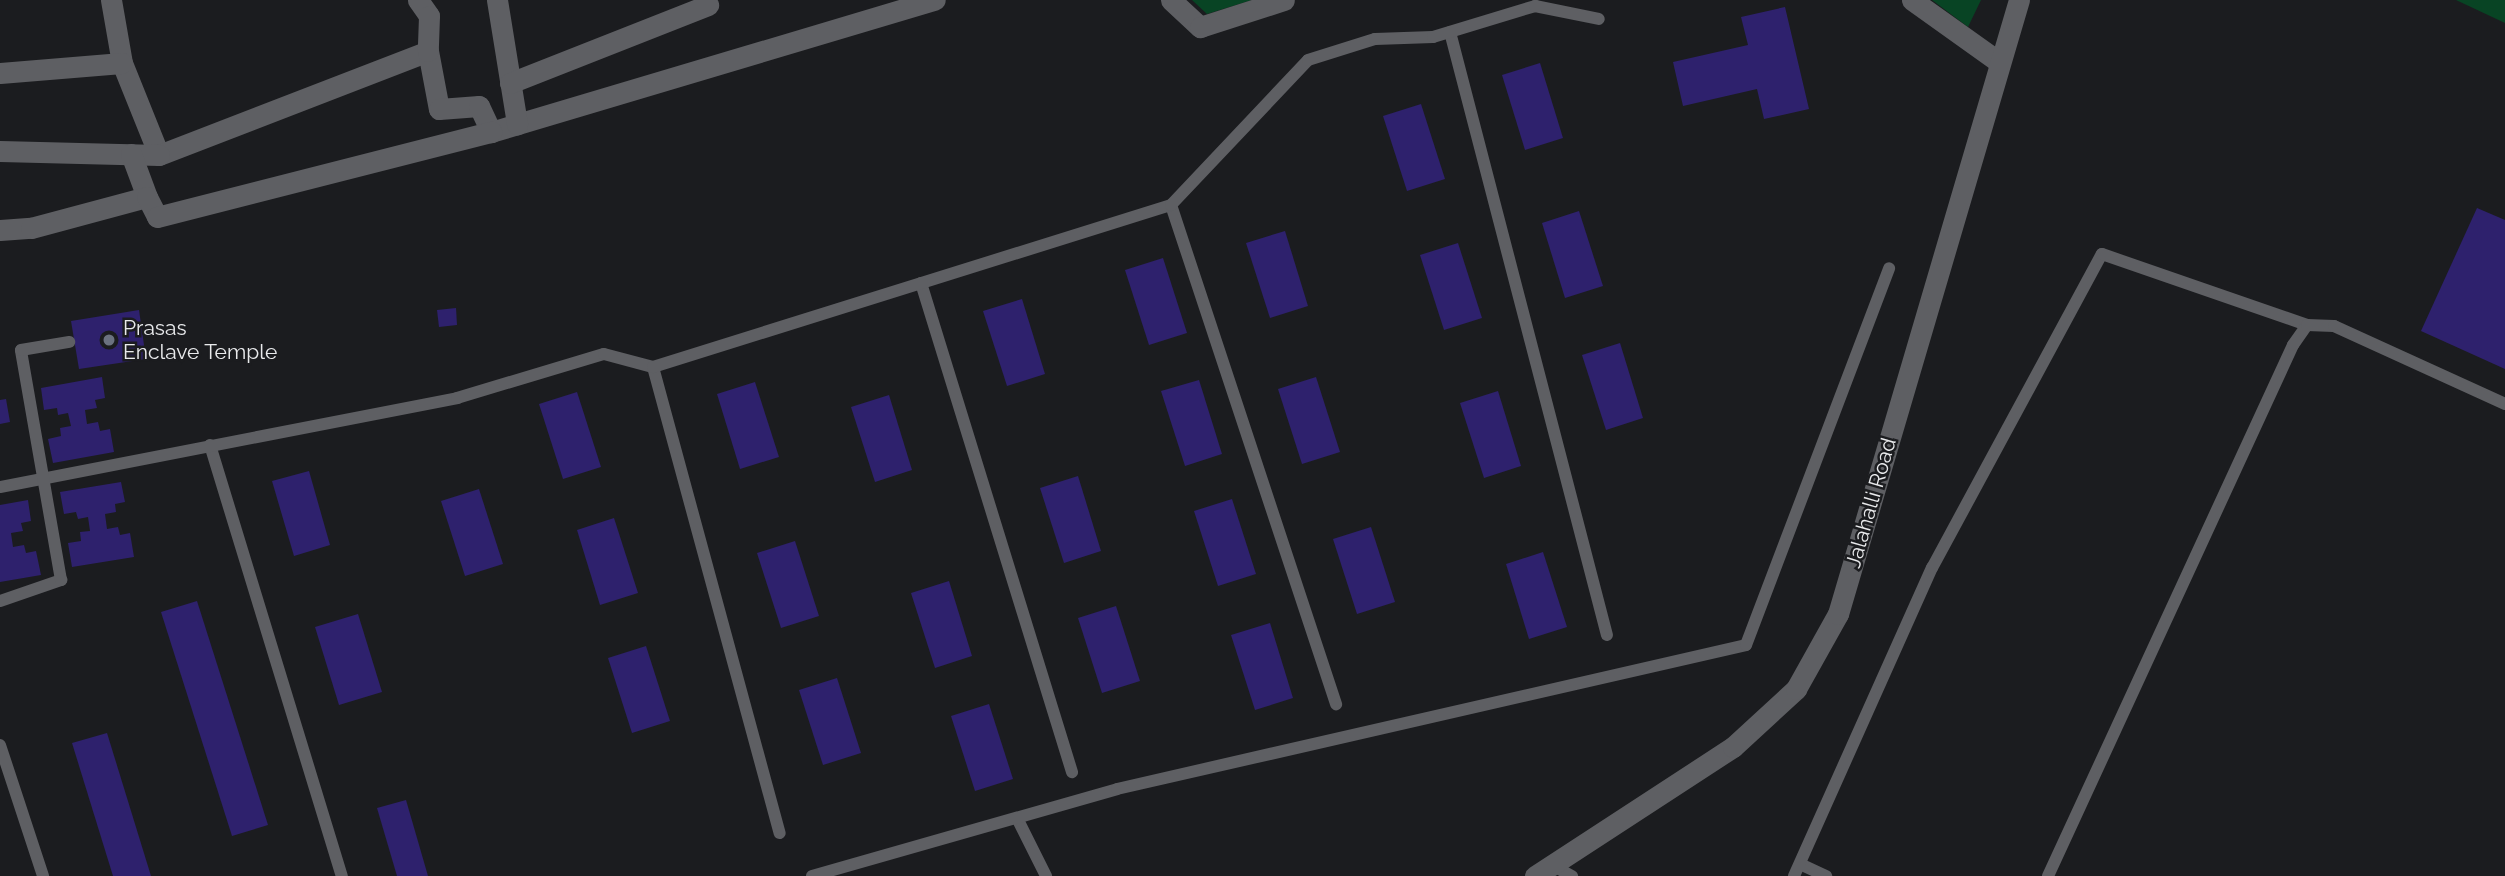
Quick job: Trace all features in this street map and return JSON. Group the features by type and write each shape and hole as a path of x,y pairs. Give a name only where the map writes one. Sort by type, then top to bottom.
{"street":[{"path":"111,0 122,64 159,155"},
{"path":"418,0 429,16 428,51 439,109 480,106 491,132"},
{"path":"497,0 517,124"},
{"path":"131,154 157,217 491,132 935,0"},
{"path":"1171,0 1199,27 1284,0"},
{"path":"1912,0 1999,62"},
{"name":"Jalahalli Road","path":"1543,871 1733,747 1796,689 1838,614 2019,0"},
{"path":"510,83 708,5"},
{"path":"0,151 159,155 428,51"},
{"path":"0,73 122,64"},
{"path":"0,230 30,228 147,197"}],"lane":[{"path":"0,487 457,398 604,354 653,367 1171,205 1308,60 1375,39 1433,37 1535,6 1599,19"},
{"path":"1450,32 1607,635"},
{"path":"1171,205 1336,704"},
{"path":"1825,876 1797,870 1932,568 2102,254 2307,325 2334,326 2505,404"},
{"path":"812,876 1117,789 1746,645 1889,268"},
{"path":"920,283 1072,772"},
{"path":"2048,876 2292,345 2307,325"},
{"path":"0,601 61,580 21,350 69,342"},
{"path":"653,367 780,833"},
{"path":"211,445 342,876"},
{"path":"0,745 43,876"},
{"path":"1017,818 1046,876"},
{"path":"1543,871 1572,876"}],"green space":[{"path":"1192,0 1252,0 1207,14"},
{"path":"1932,0 1981,0 1968,27"},
{"path":"2456,0 2505,0 2505,23"}],"building":[{"path":"1785,7 1809,109 1764,119 1757,89 1683,106 1673,62 1748,45 1741,17"},
{"path":"1540,63 1563,138 1525,150 1502,75"},
{"path":"1421,104 1445,179 1407,191 1383,116"},
{"path":"2477,208 2505,220 2505,369 2421,331"},
{"path":"1579,211 1603,286 1565,298 1542,223"},
{"path":"1285,231 1308,306 1270,318 1246,243"},
{"path":"1458,243 1482,318 1444,330 1420,255"},
{"path":"1163,258 1187,333 1149,345 1125,270"},
{"path":"1022,299 1045,374 1007,386 983,311"},
{"path":"456,308 457,325 439,327 437,310"},
{"name":"Prasas Enclave Temple","path":"139,310 146,359 79,369 71,321"},
{"path":"1620,343 1643,418 1606,430 1582,355"},
{"path":"102,377 105,398 95,400 97,408 85,410 87,424 98,422 100,431 110,429 114,452 53,463 48,439 61,436 60,428 71,426 68,413 58,415 57,408 44,410 41,388"},
{"path":"1316,377 1340,452 1302,464 1278,389"},
{"path":"1199,380 1222,454 1185,466 1161,391"},
{"path":"755,382 779,457 740,469 717,394"},
{"path":"1498,391 1521,466 1484,478 1460,403"},
{"path":"577,392 601,467 563,479 539,404"},
{"path":"889,395 912,470 875,482 851,407"},
{"path":"6,399 10,422 0,424 0,400"},
{"path":"309,471 330,545 294,556 272,481"},
{"path":"1078,476 1101,551 1064,563 1040,488"},
{"path":"121,482 125,502 115,504 116,512 105,514 107,529 118,527 120,535 130,533 134,557 72,567 68,543 81,541 80,532 90,531 88,517 78,519 76,512 64,514 60,492"},
{"path":"479,489 503,564 465,576 441,501"},
{"path":"1232,499 1256,574 1218,586 1194,511"},
{"path":"28,500 31,521 21,523 23,531 11,533 13,547 24,545 26,553 36,551 41,575 0,582 0,505"},
{"path":"614,518 638,593 600,605 577,530"},
{"path":"1371,527 1395,602 1357,614 1333,539"},
{"path":"795,541 819,616 781,628 757,553"},
{"path":"1543,552 1567,627 1529,639 1506,564"},
{"path":"949,581 972,656 935,668 911,593"},
{"path":"197,601 268,825 232,836 161,612"},
{"path":"1116,606 1140,681 1102,693 1078,618"},
{"path":"358,614 382,692 339,705 315,627"},
{"path":"1270,623 1293,698 1255,710 1231,635"},
{"path":"646,646 670,721 632,733 608,658"},
{"path":"837,678 861,753 823,765 799,690"},
{"path":"989,704 1013,779 975,791 951,716"},
{"path":"107,733 151,876 113,876 72,743"},
{"path":"406,800 428,876 397,876 377,808"}],"place":[{"name":"Prasas Enclave Temple","path":"109,340"}]}
